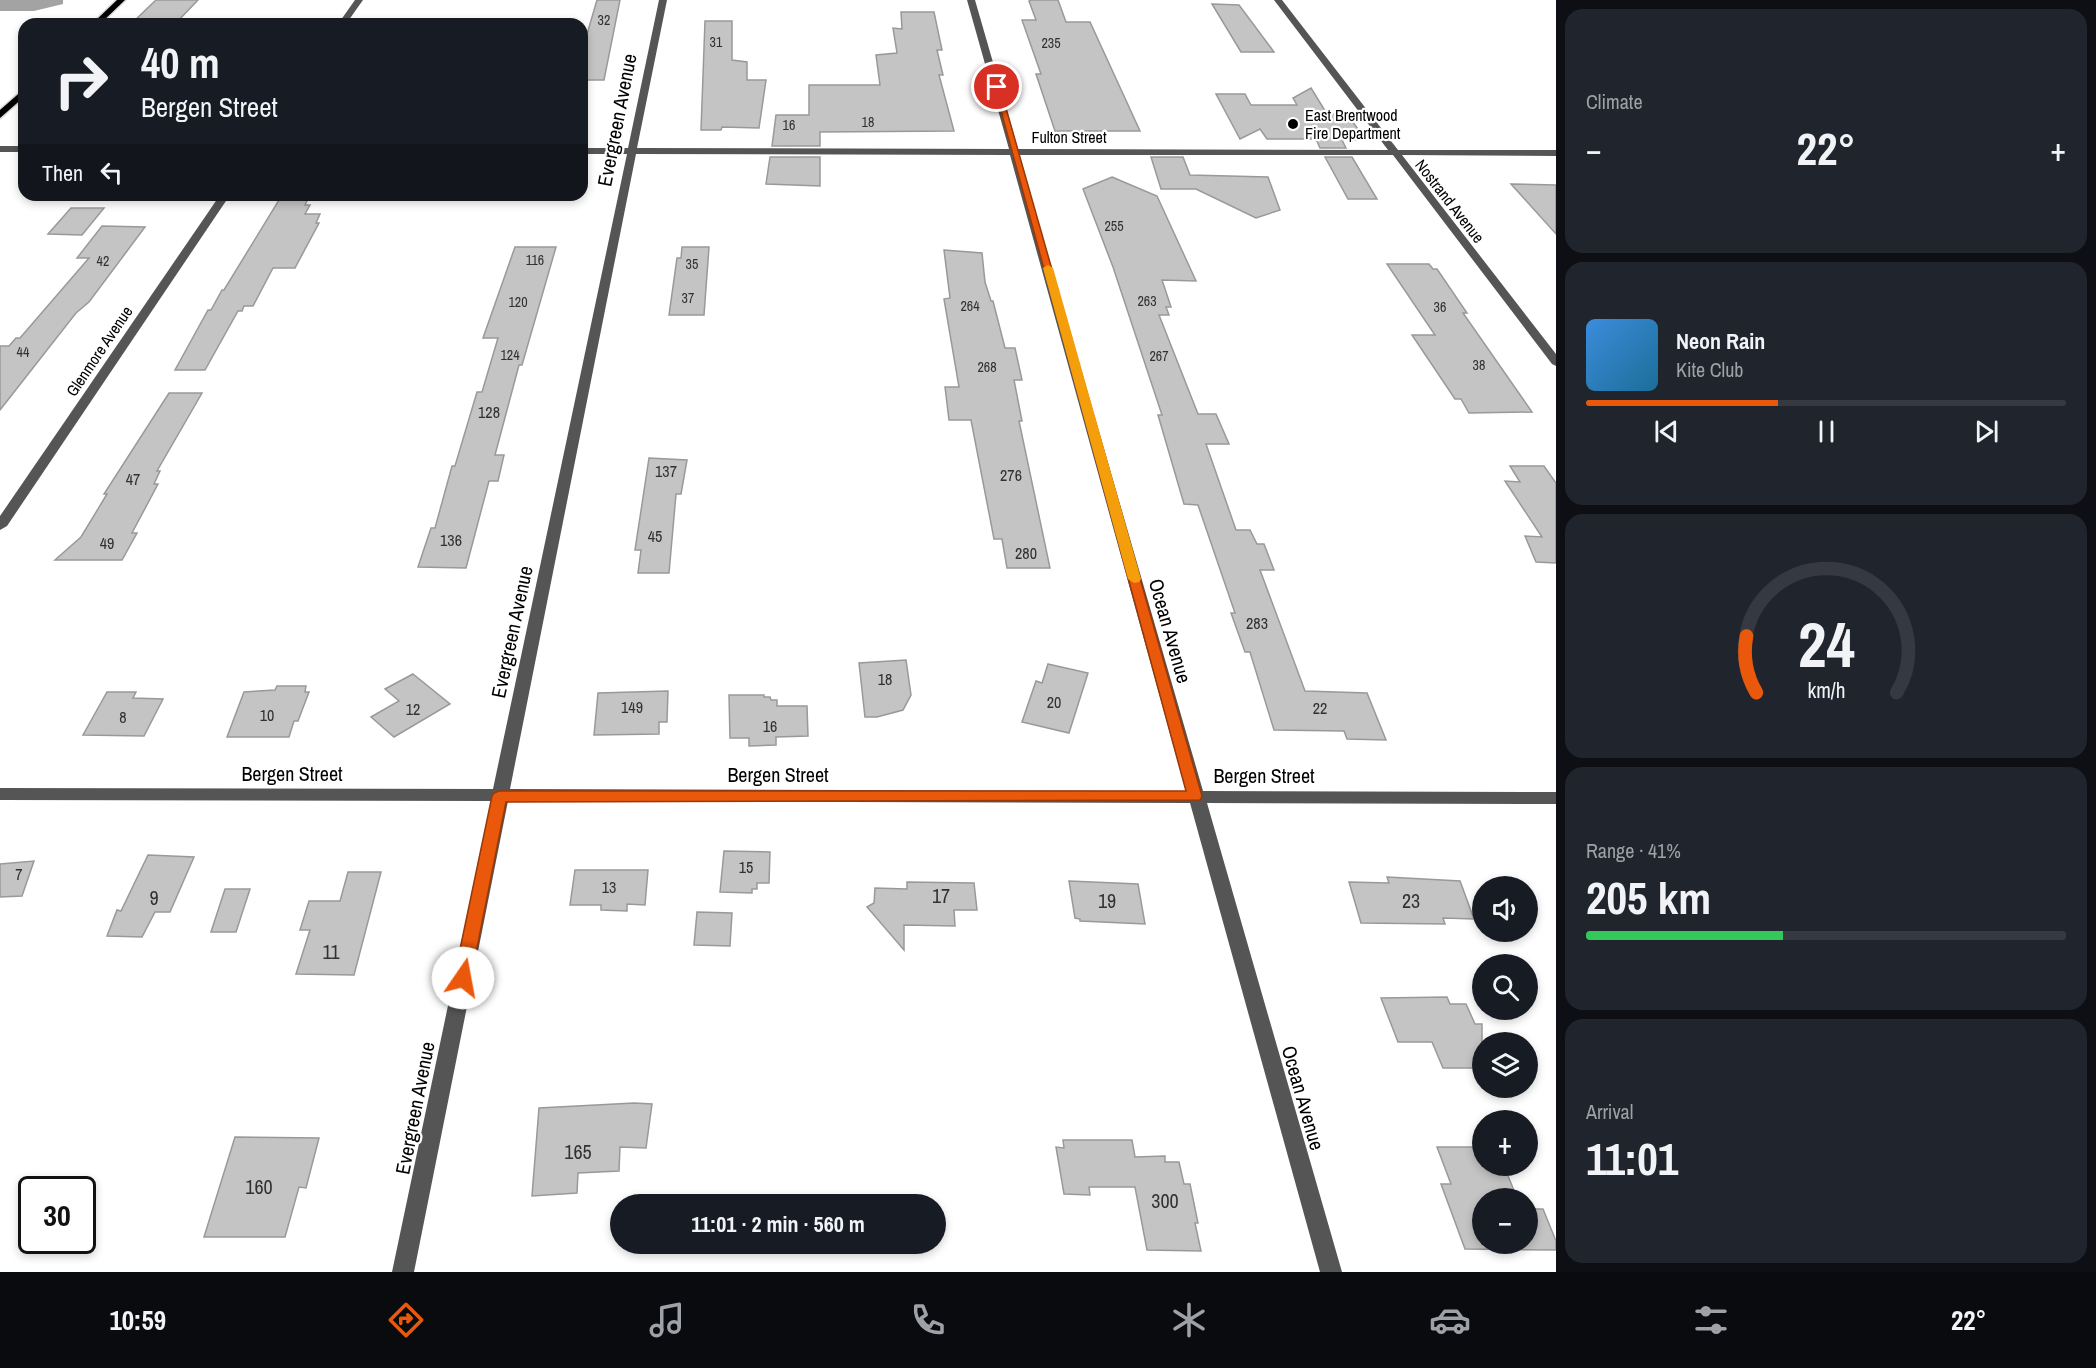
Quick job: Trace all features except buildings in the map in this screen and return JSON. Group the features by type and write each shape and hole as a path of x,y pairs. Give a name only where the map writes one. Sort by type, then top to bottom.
{"main road":[{"path":"102,18 121,0"},
{"path":"0,115 18,98"}],"street":[{"path":"346,18 359,0"},
{"name":"Evergreen Avenue","path":"403,1272 663,0"},
{"name":"Ocean Avenue","path":"971,0 1016,151 1195,796 1331,1272"},
{"name":"Nostrand Avenue","path":"1278,0 1556,362"},
{"path":"0,149 18,149"},
{"name":"Fulton Street","path":"588,151 1556,153"},
{"name":"Glenmore Avenue","path":"0,526 221,201"},
{"name":"Bergen Street","path":"0,794 1556,798"}],"shaded area":[{"path":"0,0 63,0 63,4 34,11 0,11"}],"slow traffic":[{"path":"1048,268 1134,579"}],"place":[{"name":"East Brentwood Fire Department","path":"1293,124"}],"route":[{"path":"463,978 499,796 1195,796 997,87"}]}
